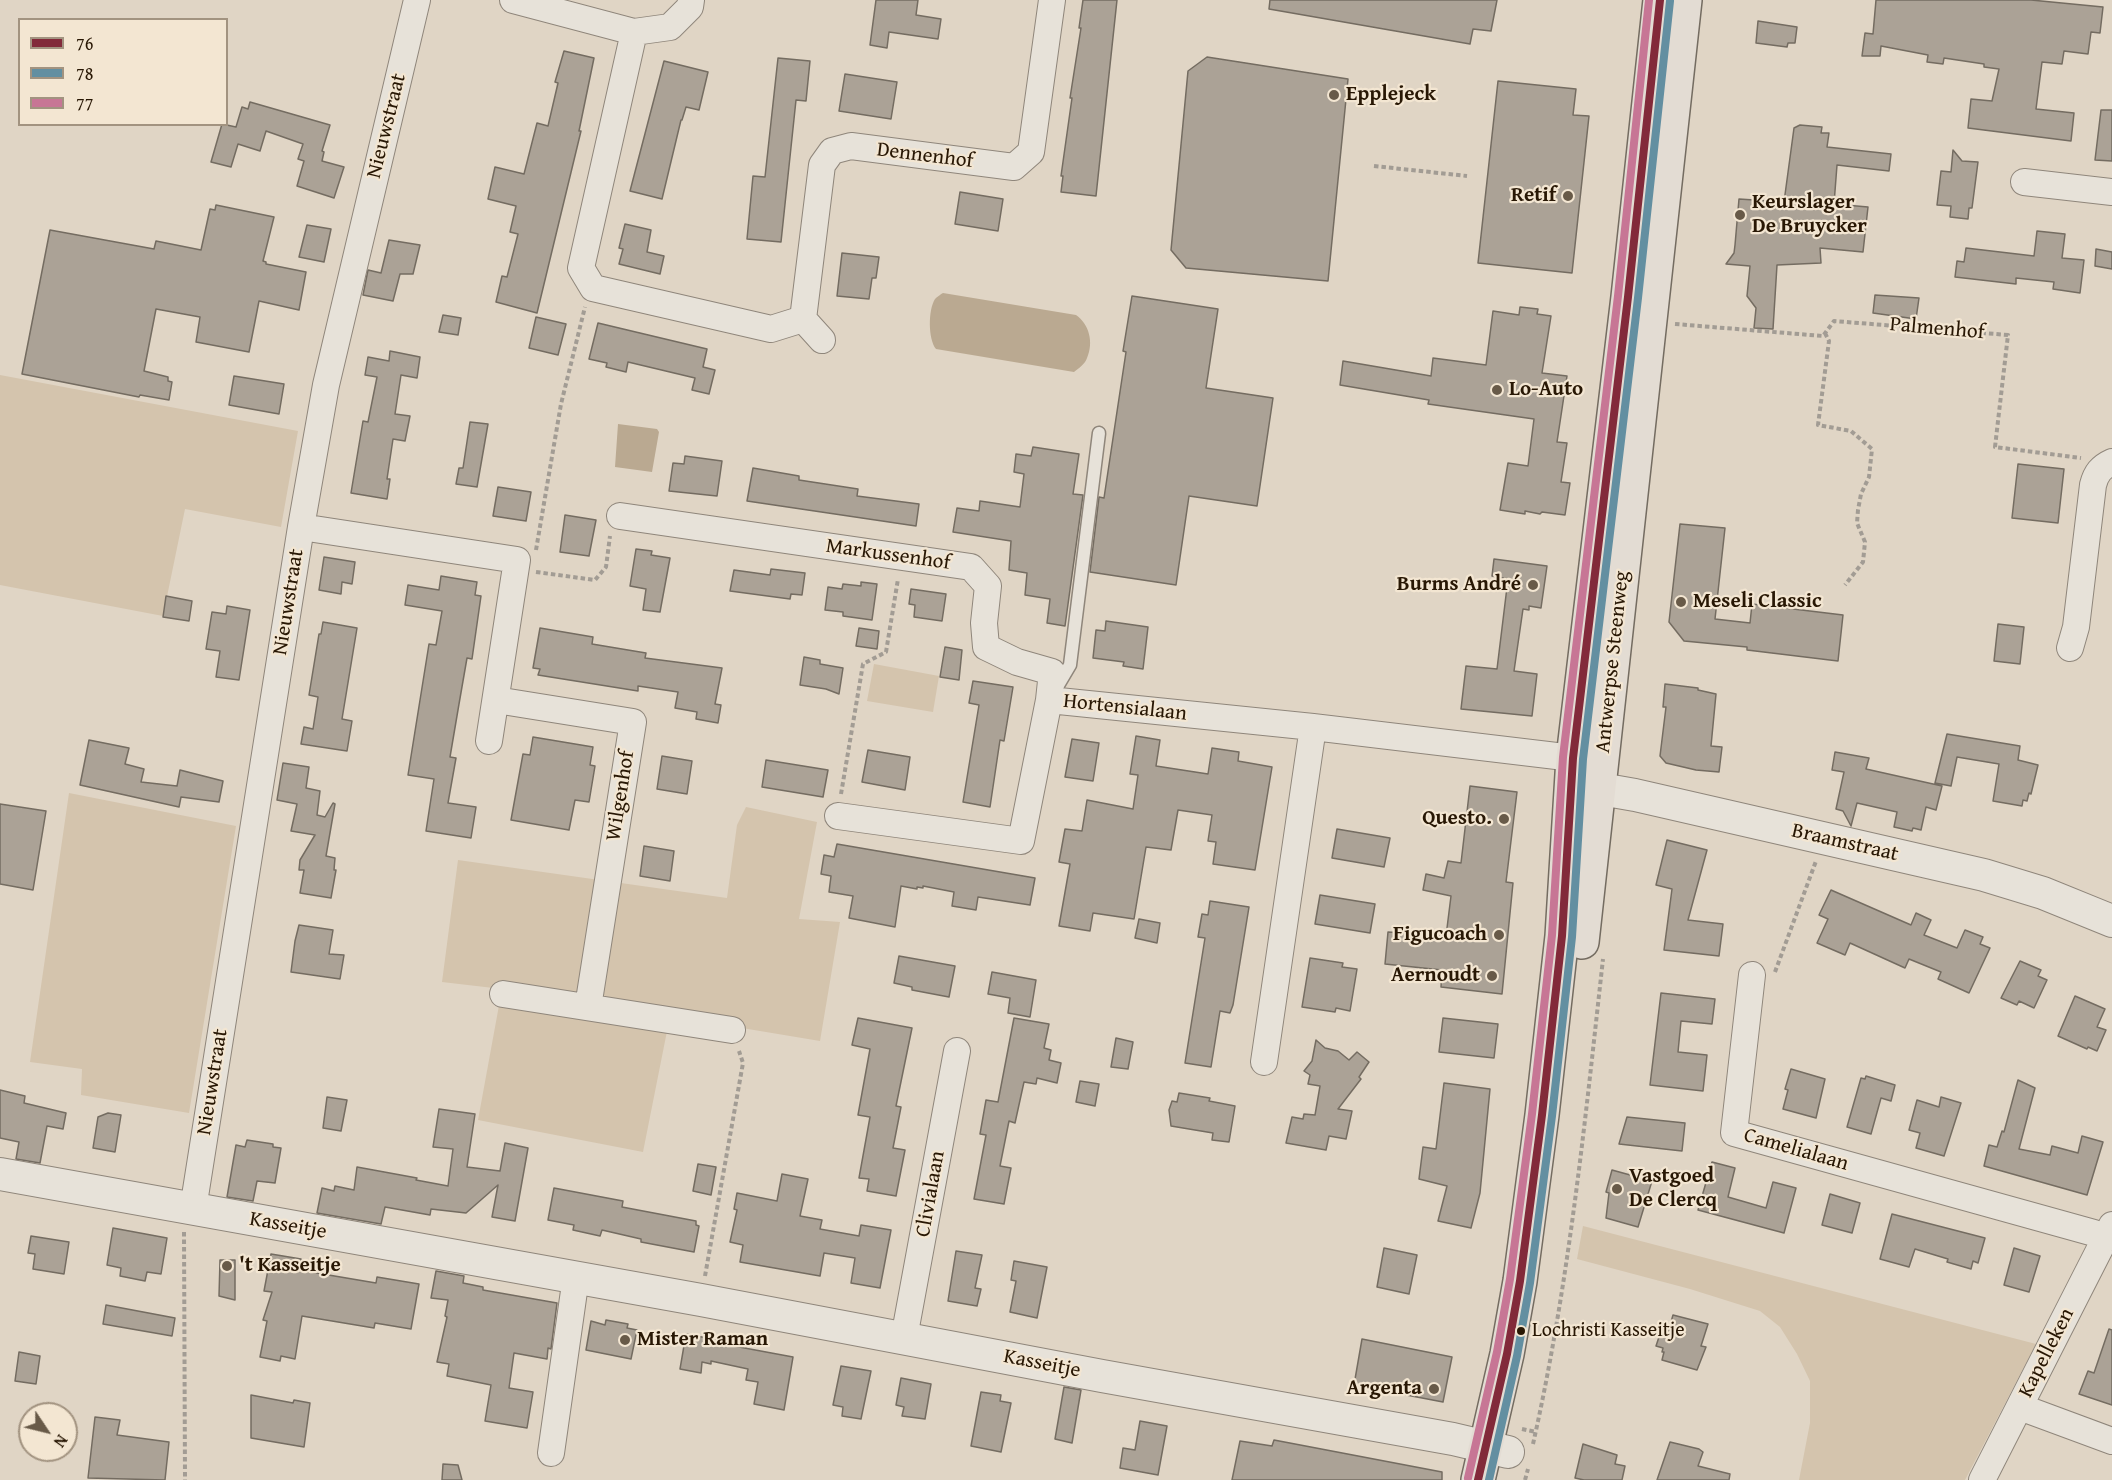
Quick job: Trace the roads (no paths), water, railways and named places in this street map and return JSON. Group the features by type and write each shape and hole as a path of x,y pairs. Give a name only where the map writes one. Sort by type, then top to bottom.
{"main road":[{"name":"Antwerpse Steenweg","path":"1587,773 1628,297 1660,0"},
{"name":"Antwerpse Steenweg","path":"1587,773 1651,322 1685,0"},
{"path":"1478,1480 1511,1459 1520,1281 1562,936 1587,773"}],"street":[{"name":"Nieuwstraat","path":"193,1209 301,527 326,385 341,313 417,0"},
{"path":"513,0 633,33 670,27 690,7 691,0"},
{"name":"Dennenhof","path":"803,320 822,165 832,151 851,146 1014,167 1031,153 1052,0"},
{"path":"633,33 581,268 593,288 771,329 803,320 822,340"},
{"path":"2024,182 2112,192"},
{"path":"2070,648 2076,627 2093,485 2096,475 2108,464"},
{"name":"Markussenhof","path":"620,516 971,567 988,586 984,623 986,647 1017,662 1052,672 1049,700"},
{"path":"301,527 518,560 489,741"},
{"name":"Wilgenhof","path":"496,700 633,722 588,1007"},
{"name":"Hortensialaan","path":"838,816 1022,841 1049,700 1313,727 1587,773"},
{"path":"1264,1062 1313,727"},
{"name":"Braamstraat","path":"1587,773 1825,838 1994,878 2043,892 2112,921"},
{"name":"Camelialaan","path":"1752,975 1734,1133 2094,1233 2108,1232"},
{"path":"503,993 732,1030"},
{"name":"Clivialaan","path":"904,1338 957,1051"},
{"name":"Kasseitje","path":"0,1174 576,1277 1406,1430 1511,1459"},
{"name":"Kapelleken","path":"1982,1480 2108,1232"},
{"path":"551,1453 576,1277"},
{"path":"2020,1407 2112,1440"}],"lane":[{"path":"1049,700 1070,665 1099,433"}],"place":[{"name":"Epplejeck","path":"1334,95"},
{"name":"Retif","path":"1568,196"},
{"name":"Keurslager De Bruycker","path":"1740,215"},
{"name":"Lo-Auto","path":"1497,390"},
{"name":"Burms André","path":"1533,585"},
{"name":"Meseli Classic","path":"1681,602"},
{"name":"Questo.","path":"1504,819"},
{"name":"Figucoach","path":"1499,935"},
{"name":"Aernoudt","path":"1492,976"},
{"name":"Vastgoed De Clercq","path":"1617,1189"},
{"name":"'t Kasseitje","path":"227,1266"},
{"name":"Lochristi Kasseitje","path":"1521,1331"},
{"name":"Mister Raman","path":"625,1340"},
{"name":"Argenta","path":"1434,1389"}]}
